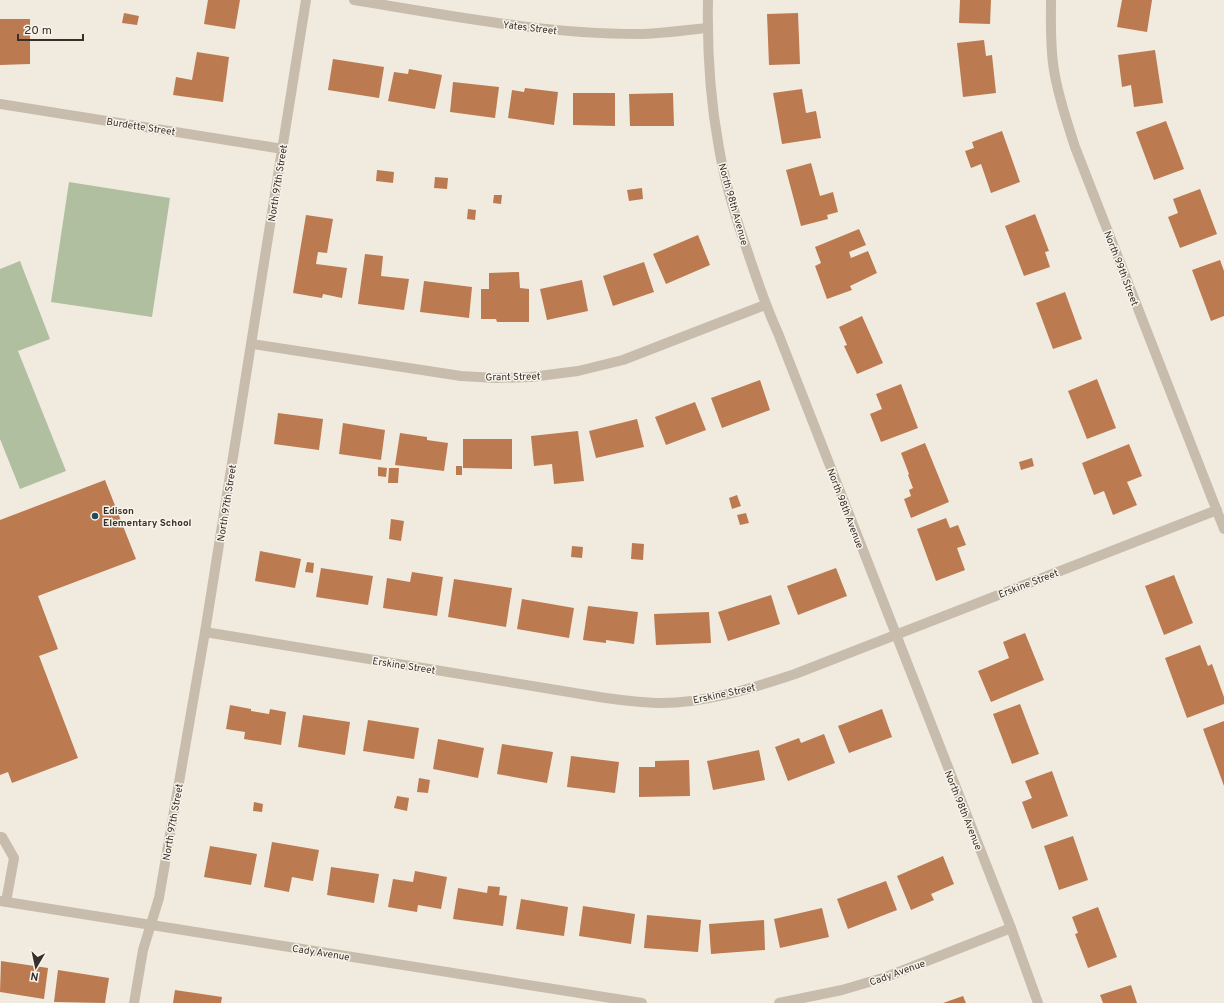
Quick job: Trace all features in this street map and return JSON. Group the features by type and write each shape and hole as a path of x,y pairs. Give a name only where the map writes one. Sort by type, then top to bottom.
{"street":[{"name":"North 97th Street","path":"134,1003 143,950 159,898 205,632 306,0"},
{"name":"Yates Street","path":"354,0 483,21 562,31 639,34 708,28"},
{"name":"North 98th Avenue","path":"708,0 710,88 719,149 734,212 765,305 778,333 1011,928 1038,1003"},
{"name":"North 99th Street","path":"1051,0 1051,33 1054,70 1059,95 1075,147 1224,529"},
{"name":"Burdette Street","path":"0,104 283,149"},
{"name":"Grant Street","path":"252,344 462,376 496,378 531,377 578,371 623,360 765,305"},
{"name":"Erskine Street","path":"205,632 587,695 629,701 659,703 681,702 760,686 795,674 1216,510"},
{"path":"0,837 2,837 14,858 3,902"},
{"name":"Cady Avenue","path":"3,902 642,1003"},
{"name":"Cady Avenue","path":"779,1003 842,990 886,977 1011,928"}],"green space":[{"path":"69,182 170,198 152,317 51,302"},
{"path":"20,261 50,339 18,351 66,471 20,489 0,439 0,269"}],"building":[{"path":"208,0 240,0 235,29 204,24"},
{"path":"960,0 991,0 990,24 959,23"},
{"path":"1122,0 1152,0 1147,32 1117,27"},
{"path":"124,13 139,16 137,25 122,23"},
{"path":"798,13 800,64 769,65 767,14"},
{"path":"0,19 30,19 30,64 0,65"},
{"path":"984,40 986,56 992,55 996,93 963,97 957,43"},
{"path":"1155,50 1163,103 1134,107 1131,85 1122,87 1118,55"},
{"path":"197,52 229,57 223,102 173,95 176,77 192,80"},
{"path":"333,59 384,67 379,98 328,90"},
{"path":"409,69 442,75 435,109 388,101 394,72 408,74"},
{"path":"453,82 499,87 495,118 450,112"},
{"path":"525,88 558,92 554,125 508,118 512,90 524,92"},
{"path":"802,89 806,113 816,111 821,138 782,144 773,93"},
{"path":"573,93 615,93 615,126 573,125"},
{"path":"673,93 674,126 630,126 629,94"},
{"path":"1166,121 1184,169 1154,180 1136,132"},
{"path":"1002,131 1020,182 991,193 981,164 971,168 965,151 974,148 972,142"},
{"path":"811,163 820,196 833,192 838,212 827,215 828,219 801,226 786,170"},
{"path":"377,170 394,172 393,183 376,181"},
{"path":"435,177 448,178 447,189 434,188"},
{"path":"642,188 643,199 629,201 627,190"},
{"path":"1200,189 1217,234 1180,248 1168,217 1178,213 1173,199"},
{"path":"494,195 502,195 501,204 493,203"},
{"path":"468,209 476,210 475,220 467,219"},
{"path":"1035,214 1049,251 1045,252 1050,267 1024,276 1005,226"},
{"path":"306,215 333,219 327,253 318,252 316,264 347,268 342,298 323,294 322,298 293,293"},
{"path":"859,229 866,245 849,252 851,258 868,251 877,273 850,286 852,290 827,299 815,266 821,263 815,247"},
{"path":"698,235 710,265 666,284 653,254"},
{"path":"365,254 383,256 381,276 409,279 404,310 358,304"},
{"path":"1220,260 1224,271 1224,316 1211,321 1192,270"},
{"path":"644,262 654,292 613,306 603,276"},
{"path":"519,272 520,288 529,289 529,322 497,322 496,319 481,319 481,289 489,289 489,273"},
{"path":"582,280 588,311 547,320 540,289"},
{"path":"424,281 472,287 469,318 420,312"},
{"path":"1065,292 1082,339 1053,349 1036,303"},
{"path":"862,316 883,363 857,374 844,346 847,345 839,327"},
{"path":"1097,379 1116,428 1087,439 1068,391"},
{"path":"760,380 770,410 722,428 711,398"},
{"path":"901,384 918,428 881,442 870,414 882,409 876,394"},
{"path":"695,402 706,430 666,445 655,417"},
{"path":"278,413 323,419 319,450 274,444"},
{"path":"637,419 644,447 596,458 589,431"},
{"path":"343,423 385,430 381,460 339,454"},
{"path":"578,431 584,481 554,484 552,464 534,466 531,436"},
{"path":"400,433 427,437 427,440 448,443 444,471 395,465"},
{"path":"463,439 512,439 512,469 463,468"},
{"path":"925,443 949,502 911,518 904,499 911,496 909,490 913,488 901,453"},
{"path":"1129,444 1142,476 1127,482 1137,505 1113,515 1104,491 1094,495 1082,463"},
{"path":"1032,458 1034,466 1021,470 1019,462"},
{"path":"456,466 462,466 462,475 456,475"},
{"path":"378,467 387,468 386,477 378,476"},
{"path":"389,468 399,468 398,483 388,483"},
{"path":"105,480 136,559 38,596 58,649 39,656 78,758 12,783 8,772 0,775 0,520"},
{"path":"737,495 741,506 732,509 729,498"},
{"path":"746,513 749,523 740,525 737,515"},
{"path":"946,518 950,528 958,525 966,545 957,548 965,570 936,581 917,529"},
{"path":"391,519 404,521 401,541 389,539"},
{"path":"632,543 644,544 643,560 631,559"},
{"path":"572,546 583,547 582,558 571,557"},
{"path":"260,551 301,559 295,588 255,581"},
{"path":"307,562 314,563 313,573 305,572"},
{"path":"321,568 373,576 368,605 316,597"},
{"path":"836,568 847,596 798,615 787,586"},
{"path":"412,572 443,577 437,616 383,608 387,578 410,582"},
{"path":"1174,575 1193,623 1164,635 1145,586"},
{"path":"454,579 512,588 506,627 448,617"},
{"path":"771,595 780,624 728,641 718,612"},
{"path":"522,599 574,608 569,638 517,629"},
{"path":"588,606 638,612 634,644 606,640 606,643 583,640"},
{"path":"709,612 711,643 656,645 654,614"},
{"path":"1025,633 1044,680 991,702 978,671 1009,658 1003,642"},
{"path":"1200,645 1208,666 1212,664 1224,697 1224,704 1187,718 1165,658"},
{"path":"1020,704 1039,754 1012,764 993,714"},
{"path":"230,705 269,714 270,709 286,712 281,745 244,739 245,732 226,729"},
{"path":"882,709 892,737 849,753 838,726"},
{"path":"303,715 350,722 345,755 298,747"},
{"path":"368,720 419,728 414,759 363,751"},
{"path":"1224,721 1224,786 1203,729"},
{"path":"824,734 835,763 788,781 775,747 799,738 801,743"},
{"path":"438,739 484,748 478,778 433,769"},
{"path":"502,744 553,752 547,783 497,774"},
{"path":"759,750 765,780 713,790 707,761"},
{"path":"571,756 619,762 615,793 567,787"},
{"path":"689,760 690,796 639,797 639,767 655,767 655,761"},
{"path":"1052,771 1068,816 1032,829 1022,802 1032,798 1025,781"},
{"path":"419,778 430,780 428,793 417,792"},
{"path":"397,796 409,798 407,811 394,808"},
{"path":"254,802 263,804 262,812 253,811"},
{"path":"1073,836 1088,880 1059,890 1044,846"},
{"path":"272,842 319,850 313,881 292,877 289,892 264,887"},
{"path":"210,846 257,854 251,885 204,877"},
{"path":"943,856 954,884 931,894 934,900 911,910 897,876"},
{"path":"331,867 379,874 374,903 327,895"},
{"path":"415,871 447,877 441,909 418,905 417,912 388,907 393,879 413,882"},
{"path":"886,881 897,910 848,929 837,899"},
{"path":"488,886 500,887 499,895 507,896 503,926 453,919 458,888 487,893"},
{"path":"521,899 568,907 564,936 516,929"},
{"path":"583,906 635,914 631,944 579,936"},
{"path":"1098,907 1117,957 1088,968 1075,934 1078,933 1072,917"},
{"path":"822,908 829,937 780,948 774,919"},
{"path":"647,915 701,920 698,952 644,948"},
{"path":"764,920 765,950 711,954 709,924"},
{"path":"1,961 48,968 44,999 0,992"},
{"path":"58,970 109,978 105,1003 54,1002"},
{"path":"1131,985 1137,1003 1103,1003 1100,995"},
{"path":"175,990 222,997 221,1003 173,1003"},
{"path":"963,996 966,1003 943,1003"}],"place":[{"name":"Edison Elementary School","path":"95,516"}]}
